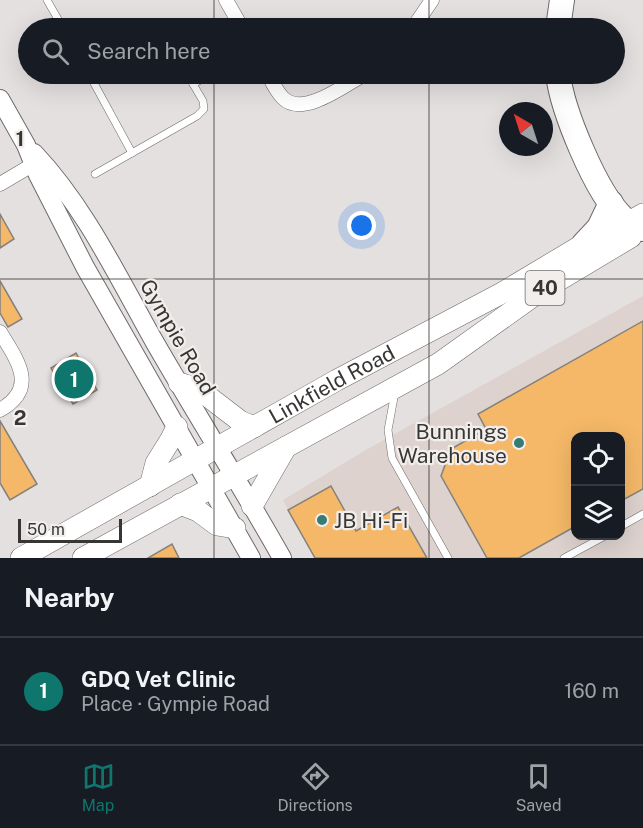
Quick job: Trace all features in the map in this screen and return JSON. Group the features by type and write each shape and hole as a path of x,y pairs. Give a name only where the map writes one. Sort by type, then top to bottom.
{"highway":[{"path":"559,18 562,0"},
{"path":"559,84 571,124 611,204 639,224"},
{"path":"584,244 599,228 611,204"}],"main road":[{"name":"Gympie Road","path":"0,99 26,145 38,175 85,267 251,558"},
{"name":"Gympie Road","path":"26,145 52,172 71,198 282,558"},
{"name":"Linkfield Road","path":"21,558 337,380 502,293 584,244 639,224"},
{"name":"Linkfield Road","path":"83,558 453,354 639,224"},
{"path":"178,383 196,388 240,421 254,428"},
{"path":"150,486 156,463 177,427"},
{"path":"252,506 286,447"},
{"path":"180,504 198,511 217,525 235,528"}],"street":[{"path":"226,0 236,18"},
{"path":"420,18 432,0"},
{"path":"274,84 283,98 300,105 314,102 347,84"},
{"path":"0,184 34,164"},
{"path":"0,332 22,372 19,393 11,404 0,410"}],"lane":[{"path":"47,0 57,18"},
{"path":"94,84 132,153"},
{"path":"94,174 197,116 204,109 203,101 193,84"},
{"path":"397,386 388,430 392,458 448,558"},
{"path":"625,525 643,514"},
{"path":"564,558 598,540"}],"shaded area":[{"path":"643,296 643,558 315,558 283,500 364,451"}],"building":[{"path":"0,214 14,239 0,248"},
{"path":"0,281 22,319 8,327 0,313"},
{"name":"Bunnings Warehouse","path":"643,321 643,489 625,499 625,432 571,432 571,529 519,558 487,558 441,476 451,449 486,429 478,414"},
{"path":"76,353 97,390 73,404 51,368"},
{"path":"0,421 37,484 10,500 0,483"},
{"name":"JB Hi-Fi","path":"331,486 356,531 398,507 427,558 315,558 288,510"},
{"path":"172,544 179,558 148,558"}],"place":[{"name":"GDQ Vet Clinic","path":"74,379"},
{"name":"Bunnings Warehouse","path":"519,443"},
{"name":"JB Hi-Fi","path":"322,520"}]}
